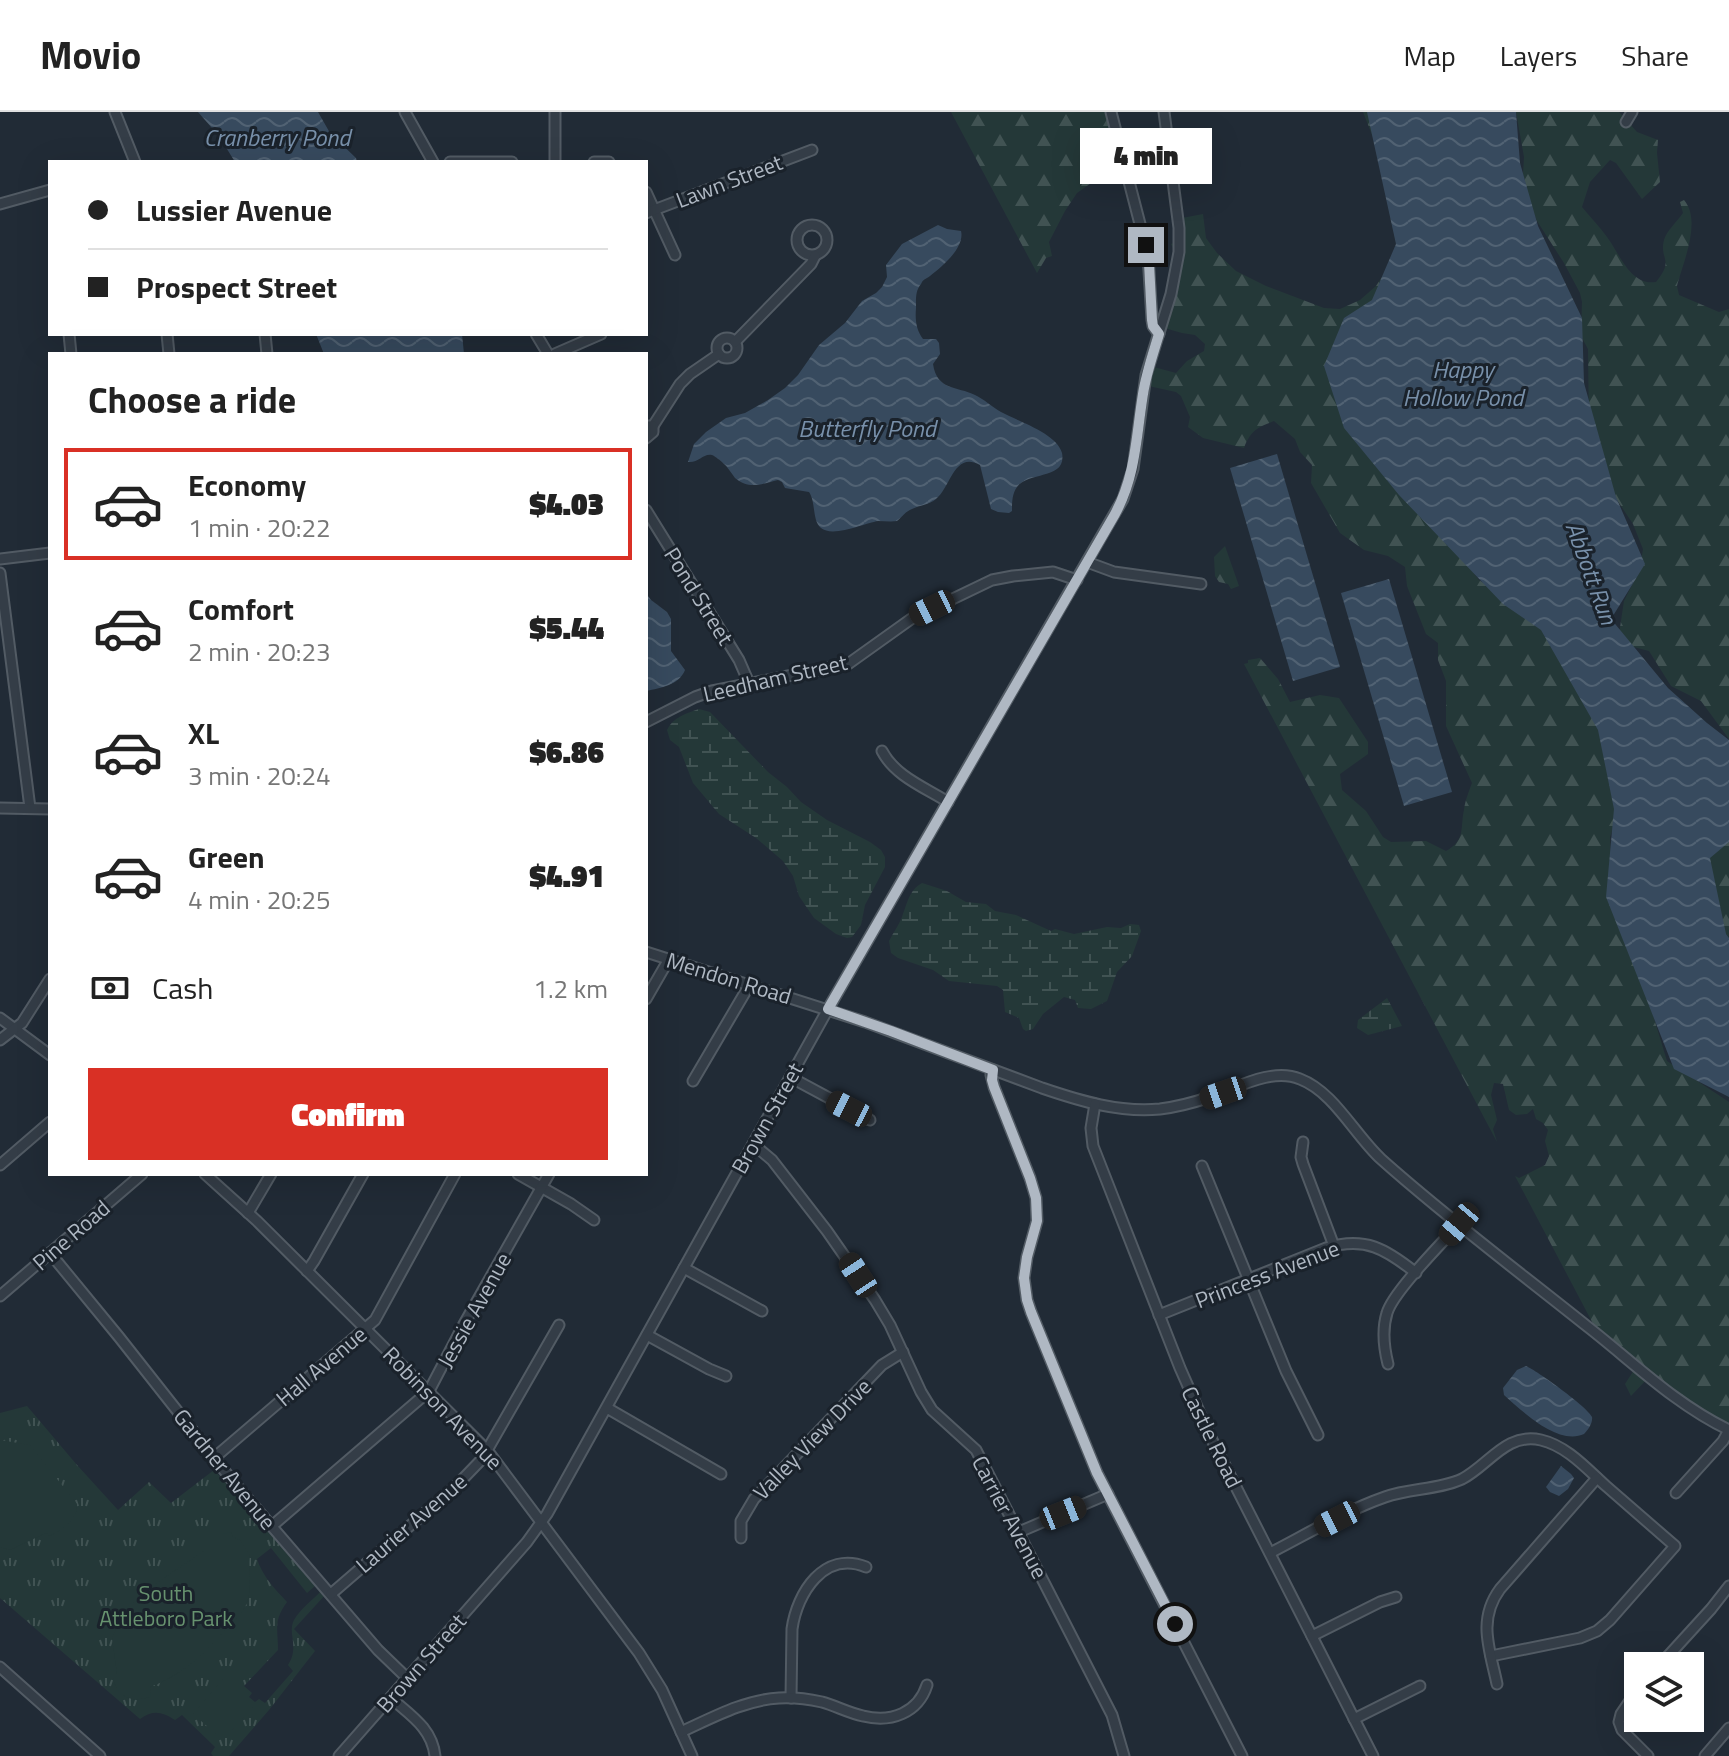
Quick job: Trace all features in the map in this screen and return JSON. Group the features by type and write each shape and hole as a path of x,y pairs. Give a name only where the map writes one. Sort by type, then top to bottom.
{"street":[{"path":"115,112 134,160"},
{"path":"405,112 432,160"},
{"path":"555,112 555,160"},
{"path":"1111,112 1148,255 1152,320 1159,334"},
{"name":"Brown Street","path":"339,1756 541,1523 828,1009 1126,492 1133,469 1143,390 1175,280 1180,240 1164,112"},
{"path":"1626,122 1632,112"},
{"name":"Lawn Street","path":"650,211 812,150"},
{"path":"0,204 48,193"},
{"path":"650,211 675,255"},
{"path":"650,427 690,374 719,354 727,358 733,356 737,348 735,342 811,264 815,256"},
{"path":"560,352 596,336"},
{"name":"Pond Street","path":"648,513 739,660 749,683"},
{"path":"0,559 48,553"},
{"path":"1087,562 1114,572 1201,584"},
{"name":"Leedham Street","path":"648,721 703,693 848,664 911,619 992,580 1045,572 1077,580"},
{"path":"0,573 30,808"},
{"path":"882,751 897,771 948,802"},
{"path":"0,808 48,809"},
{"name":"Mendon Road","path":"648,953 828,1009 1042,1088 1095,1104 1124,1109 1160,1109 1199,1101 1269,1077 1294,1077 1321,1090 1372,1150 1459,1224 1677,1400 1729,1430"},
{"path":"648,996 669,959"},
{"path":"0,1040 22,1023 48,982"},
{"path":"693,1081 750,984"},
{"path":"0,1018 48,1054"},
{"path":"993,1070 994,1087 1036,1198 1037,1221 1024,1278 1027,1300 1088,1452 1242,1756"},
{"path":"790,1077 870,1120"},
{"name":"Castle Road","path":"1095,1104 1091,1128 1093,1146 1206,1428 1373,1756"},
{"path":"0,1165 48,1124"},
{"path":"1303,1142 1303,1164 1334,1246"},
{"name":"Carrier Avenue","path":"753,1144 772,1160 883,1312 932,1410 976,1450 1112,1715 1124,1756"},
{"path":"1202,1166 1286,1371 1318,1435"},
{"name":"Pine Road","path":"0,1296 140,1176"},
{"name":"Robinson Avenue","path":"207,1176 487,1450 644,1660 662,1690 692,1756"},
{"path":"248,1213 270,1176"},
{"path":"307,1271 362,1176"},
{"name":"Hall Avenue","path":"214,1458 375,1320 454,1176"},
{"path":"521,1176 594,1220"},
{"name":"Jessie Avenue","path":"272,1526 429,1391 548,1176"},
{"path":"1388,1364 1384,1342 1388,1310 1396,1296 1459,1224"},
{"name":"Princess Avenue","path":"1159,1315 1334,1246 1352,1243 1380,1248 1416,1273"},
{"name":"Gardner Avenue","path":"50,1253 214,1458 378,1650 407,1678"},
{"path":"684,1268 762,1311"},
{"name":"Laurier Avenue","path":"331,1594 456,1486 482,1459 559,1325"},
{"path":"647,1335 726,1376"},
{"name":"Valley View Drive","path":"741,1538 741,1521 754,1499 873,1375 903,1352"},
{"path":"607,1408 721,1474"},
{"path":"1676,1493 1723,1441 1729,1430"},
{"path":"1270,1553 1381,1498 1456,1481 1471,1474 1501,1449 1525,1439 1548,1442 1563,1450 1675,1546 1597,1631 1580,1638 1491,1656"},
{"path":"1497,1684 1486,1624 1495,1596 1597,1478"},
{"path":"1019,1532 1108,1494"},
{"path":"791,1698 792,1629 801,1599 816,1577 831,1566 853,1563 866,1567"},
{"path":"1672,1652 1729,1586"},
{"path":"1312,1636 1396,1597"},
{"path":"0,1667 100,1756"},
{"path":"681,1732 749,1703 778,1698 820,1702 862,1716 895,1716 913,1709 927,1685"},
{"path":"1354,1719 1420,1686"},
{"path":"391,1698 427,1731 435,1756"},
{"path":"1624,1710 1619,1722 1622,1730 1648,1756"},
{"path":"1705,1756 1729,1728"}],"green space":[{"path":"951,112 1108,112 1115,136 1087,149 1084,163 1094,181 1077,193 1065,211 1049,242 1052,256 1046,258 1037,273"},
{"path":"1363,112 1379,112 1458,553 1479,580 1534,617 1592,707 1620,807 1610,837 1611,861 1667,1061 1729,1102 1729,1428 1648,1378 1631,1396 1625,1384 1636,1367 1599,1335 1515,1176 1519,1178 1545,1165 1549,1156 1545,1141 1548,1130 1536,1119 1533,1109 1527,1114 1516,1115 1509,1110 1503,1084 1494,1083 1491,1095 1497,1120 1493,1129 1497,1142 1244,664 1260,658 1278,679 1290,702 1320,695 1339,698 1368,742 1368,754 1340,774 1342,790 1366,811 1383,837 1391,842 1426,841 1446,851 1457,842 1461,833 1465,803 1472,783 1446,726 1446,681 1438,660 1438,643 1426,634 1407,586 1405,567 1388,556 1364,550 1340,533 1311,483 1312,465 1300,452 1295,439 1274,421 1255,430 1244,448 1203,438 1188,427 1190,417 1181,396 1176,392 1144,385 1150,366 1176,373 1187,361 1204,351 1205,344 1195,335 1161,327 1175,252 1171,244 1176,242 1177,219 1203,214 1206,238 1236,271 1324,308 1340,309 1360,300 1376,286 1398,252 1374,140"},
{"path":"1516,112 1619,112 1637,132 1658,140 1660,182 1642,199 1616,163 1610,160 1590,182 1582,207 1632,274 1647,282 1656,282 1666,264 1664,240 1683,213 1680,202 1684,200 1689,209 1691,230 1677,286 1679,295 1719,312 1729,309 1729,739 1701,701 1671,686 1649,651 1630,646 1619,634 1624,601 1640,569 1643,549 1633,524 1615,497 1589,430 1588,349 1581,336 1580,293 1531,206 1523,174 1524,157"},
{"path":"1225,546 1239,586 1231,589 1215,576 1214,557"},
{"path":"699,709 710,712 801,802 881,850 885,867 865,905 861,925 852,937 836,934 814,918 799,896 793,876 783,861 756,838 719,814 693,783 679,747 670,740 667,730 677,719"},
{"path":"1729,829 1729,937 1725,933 1707,851"},
{"path":"922,883 947,891 966,902 986,904 995,911 1016,915 1051,931 1055,929 1074,934 1130,924 1139,925 1141,931 1132,956 1117,972 1107,1001 1091,1009 1078,1008 1075,1000 1064,997 1043,1014 1033,1029 1026,1031 1019,1018 1005,1012 1003,990 997,986 949,981 933,970 891,953 889,941 911,893"},
{"path":"1387,998 1402,1026 1368,1035 1357,1028 1358,1020"},
{"name":"South Attleboro Park","path":"27,1406 118,1510 149,1482 171,1503 214,1470 315,1582 307,1593 271,1548 257,1559 266,1577 287,1602 278,1620 278,1650 244,1686 252,1693 249,1697 255,1702 259,1699 265,1703 293,1671 288,1665 293,1652 294,1620 322,1590 326,1594 294,1629 315,1651 229,1756 213,1756 211,1753 215,1747 182,1715 175,1720 154,1713 140,1719 0,1598 0,1413"},
{"path":"0,1440 30,1445 77,1504 72,1519 59,1531 50,1536 46,1533 10,1550 0,1547"},
{"path":"231,1532 250,1555 249,1593 244,1608 191,1663 172,1677 150,1687 150,1697 131,1699 121,1694 113,1678 117,1674 112,1638 124,1611 152,1586 207,1549 223,1534"},
{"path":"223,1679 253,1707 223,1740 193,1714"}],"water":[{"name":"Cranberry Pond","path":"198,112 318,112 330,133 356,160 234,160 219,136"},
{"name":"Happy Hollow Pond","path":"1367,112 1516,112 1520,163 1538,226 1582,318 1584,383 1616,497 1645,564 1611,619 1668,688 1729,740 1729,842 1710,858 1729,938 1729,1097 1674,1069 1606,897 1614,809 1598,730 1541,630 1503,604 1399,495 1344,428 1324,366 1344,318 1372,300 1396,244"},
{"name":"Butterfly Pond","path":"938,225 961,231 961,237 952,256 923,281 917,293 916,324 919,332 923,339 936,339 939,343 940,354 933,364 935,373 943,383 978,397 1053,439 1062,453 1059,467 1017,487 1009,513 991,509 980,465 971,462 959,466 936,499 910,510 897,521 878,521 826,531 818,525 809,492 785,488 778,480 745,484 712,455 688,462 694,444 706,432 726,418 745,413 785,388 819,345 845,323 862,301 882,287 887,277 886,265 902,244"},
{"path":"317,336 462,336 464,352 323,352"},
{"path":"1277,454 1340,667 1293,681 1230,468"},
{"path":"1389,579 1452,792 1404,806 1341,593"},
{"path":"648,596 671,619 671,651 685,670 674,682 648,691"},
{"path":"1526,1366 1589,1412 1592,1422 1584,1434 1563,1435 1552,1431 1530,1418 1504,1395 1503,1388 1517,1370"},
{"path":"1561,1466 1574,1478 1568,1489 1559,1496 1546,1487"}],"route":[{"path":"1146,245 1152,320 1159,334 1146,375 1133,469 1126,492 828,1009 993,1070 994,1087 1030,1178 1038,1209 1024,1278 1027,1300 1097,1473 1175,1624"}],"water label":[{"name":"Abbott Run","path":"1592,573"}]}
